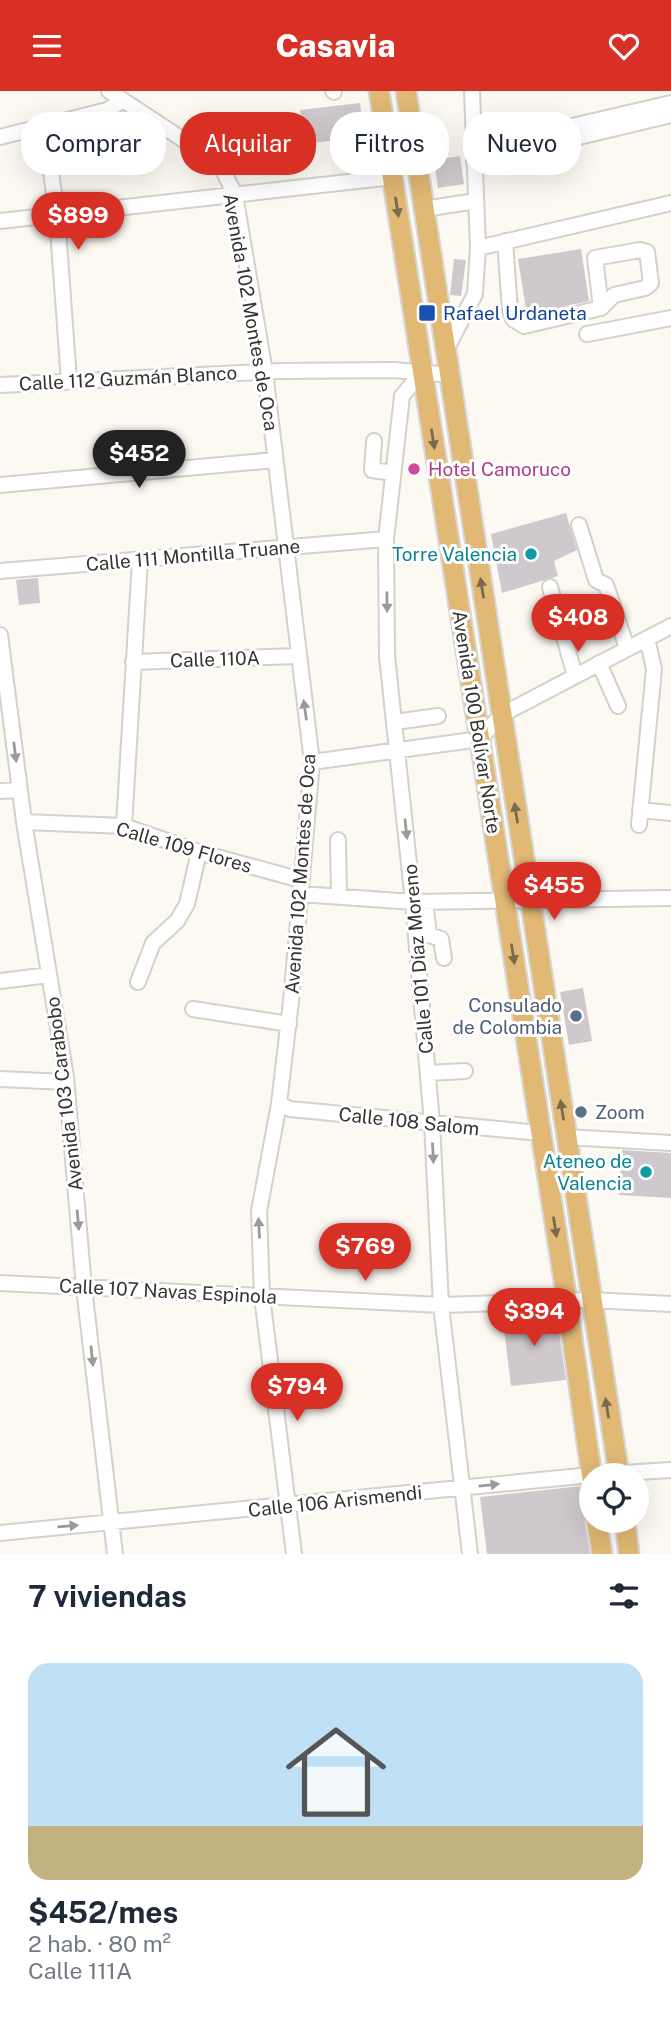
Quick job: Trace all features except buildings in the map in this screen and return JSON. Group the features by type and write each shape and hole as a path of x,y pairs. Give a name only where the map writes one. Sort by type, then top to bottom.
{"main road":[{"name":"Avenida 100 Bolívar Norte","path":"379,91 567,1301 589,1463"},
{"name":"Avenida 100 Bolívar Norte","path":"406,91 616,1463"},
{"path":"599,1533 602,1554"},
{"path":"626,1533 629,1554"}],"street":[{"name":"Avenida 102 Montes de Oca","path":"109,91 220,164 235,195 265,372 297,656 312,762 289,1024 279,1104 259,1211 262,1296 295,1554"},
{"path":"472,91 473,112"},
{"path":"100,112 121,101"},
{"path":"581,127 671,103"},
{"path":"581,133 671,115"},
{"path":"0,137 21,133"},
{"path":"51,175 57,215 69,381"},
{"path":"446,350 475,293 478,248 475,175"},
{"path":"0,221 393,177"},
{"path":"424,209 476,201"},
{"path":"478,248 671,203"},
{"path":"505,241 510,310 517,324 524,326 601,308 614,295 645,288 651,283 647,252 640,250 596,258 601,308"},
{"path":"587,334 671,318"},
{"name":"Calle 112 Guzmán Blanco","path":"0,384 265,372 423,371 450,375"},
{"name":"Calle 101 Díaz Moreno","path":"423,371 402,396 386,539 387,656 419,902 441,1305 470,1554"},
{"path":"374,441 372,470 393,473"},
{"path":"0,485 275,460"},
{"path":"579,525 596,580 606,585 627,648"},
{"name":"Calle 111 Montilla Truane","path":"0,572 386,539"},
{"path":"124,826 140,560"},
{"path":"550,587 575,676"},
{"path":"312,762 480,740 501,715 671,626"},
{"name":"Avenida 103 Carabobo","path":"0,635 24,822 66,1082 84,1288 110,1522 116,1554"},
{"path":"647,638 654,670 640,817 671,813"},
{"name":"Calle 110A","path":"133,662 297,656"},
{"path":"599,663 618,706"},
{"path":"395,722 438,716"},
{"path":"0,791 20,790"},
{"name":"Calle 109 Flores","path":"24,822 124,826 300,887 339,897 419,902 671,898"},
{"path":"338,840 339,897"},
{"path":"138,982 153,943 177,921 187,904 200,852"},
{"path":"419,902 429,935 441,939 444,958"},
{"path":"0,981 49,975"},
{"path":"192,1009 289,1024"},
{"path":"428,1073 465,1071"},
{"path":"0,1079 66,1082"},
{"name":"Calle 108 Salom","path":"279,1104 290,1109 540,1133"},
{"path":"566,1137 671,1143"},
{"name":"Calle 107 Navas Espinola","path":"0,1283 441,1305 590,1300 671,1304"},
{"name":"Calle 106 Arismendi","path":"649,1472 671,1470"},
{"name":"Calle 106 Arismendi","path":"0,1533 579,1477"}],"place":[{"name":"Rafael Urdaneta","path":"427,313"},
{"name":"Hotel Camoruco","path":"414,469"},
{"name":"Torre Valencia","path":"531,554"},
{"name":"Consulado de Colombia","path":"576,1016"},
{"name":"Zoom","path":"581,1112"},
{"name":"Ateneo de Valencia","path":"646,1172"}]}
